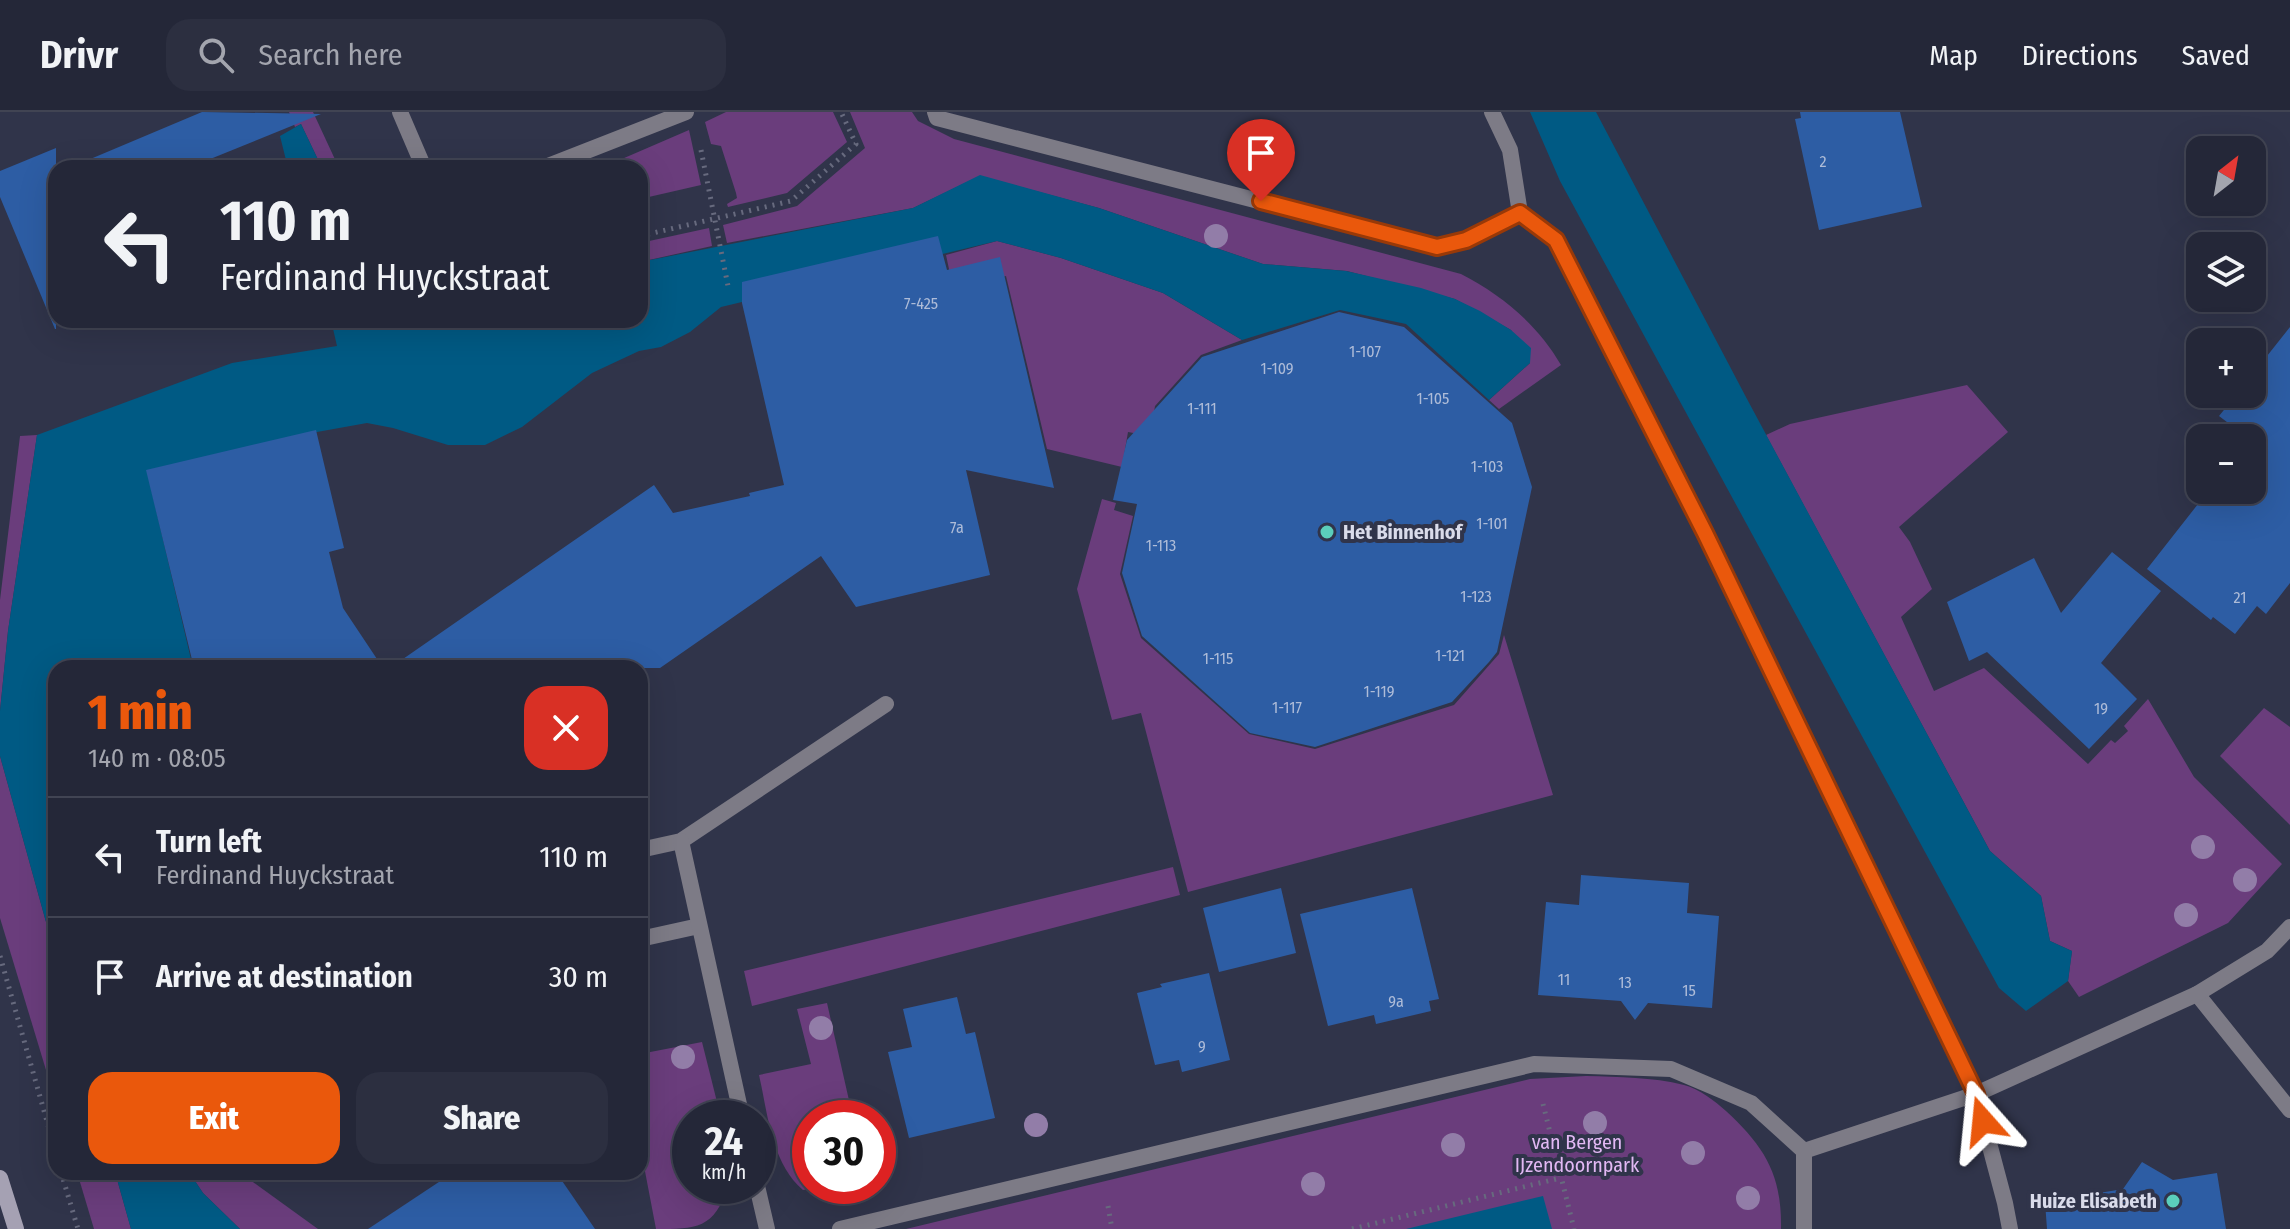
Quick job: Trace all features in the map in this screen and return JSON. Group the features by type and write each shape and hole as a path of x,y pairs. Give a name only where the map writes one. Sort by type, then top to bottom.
{"main road":[{"path":"0,1178 16,1229"}],"street":[{"path":"400,112 421,160"},
{"path":"563,160 686,112"},
{"path":"935,112 937,118 1437,247 1466,240 1520,213"},
{"path":"1492,112 1510,150 1520,213 1556,240 1705,533 1976,1094 2010,1229"},
{"path":"648,848 681,841 886,704"},
{"path":"681,841 738,1100"},
{"path":"648,937 699,926"},
{"path":"1804,1151 1976,1094 2197,994 2267,951 2290,927"},
{"path":"2197,994 2290,1110"},
{"path":"840,1229 1534,1064 1671,1069 1751,1103 1804,1151 1804,1229"},
{"path":"761,1204 767,1229"}],"path":[{"path":"648,234 791,201 856,144 841,112"},
{"path":"700,143 728,286"},
{"path":"0,956 48,1125"},
{"path":"1534,1064 1574,1229"},
{"path":"1352,1229 1560,1178"},
{"path":"63,1180 78,1229"}],"green space":[{"path":"289,112 313,112 335,160 318,160 301,124 295,127"},
{"path":"726,112 833,112 847,142 787,193 728,207 727,204 737,198 736,193 721,146 711,144 705,122"},
{"path":"850,112 912,112 918,121 954,139 1461,274 1491,291 1518,312 1552,350 1561,365 1499,409 1489,400 1530,363 1511,330 1455,299 1347,271 1263,264 1099,208 980,176 913,208 727,243 723,225 797,206 865,148"},
{"path":"689,130 701,185 648,197 648,160 620,160"},
{"path":"709,228 712,246 648,260 648,241"},
{"path":"997,241 1061,258 1163,293 1242,340 1201,355 1155,406 1150,436 1128,432 1122,467 1047,449 1006,276 953,288 946,255"},
{"path":"1967,385 2008,432 1899,527 1910,542 1932,589 1901,617 1934,691 1984,668 2088,764 2111,740 2115,743 2128,731 2124,726 2148,699 2194,777 2282,864 2228,923 2079,997 2068,981 2072,951 2050,941 2041,896 1990,851 1766,435 1790,424"},
{"path":"37,435 8,631 0,711 0,600 20,436"},
{"path":"1102,499 1116,503 1114,510 1133,516 1120,574 1141,638 1249,734 1315,749 1454,705 1499,654 1504,635 1553,795 1188,892 1141,713 1112,720 1077,589"},
{"path":"2264,708 2290,727 2290,825 2220,756"},
{"path":"0,756 48,929 48,1077 0,918"},
{"path":"1173,867 1180,895 752,1006 744,971"},
{"path":"827,1003 849,1100 792,1100 792,1179 776,1149 776,1100 764,1100 759,1075 811,1064 797,1009"},
{"path":"702,1042 716,1100 672,1100 672,1204 720,1204 710,1219 702,1224 656,1229 648,1180 648,1052"},
{"name":"van Bergen IJzendoornpark","path":"1586,1076 1672,1082 1695,1089 1717,1103 1740,1124 1768,1163 1778,1193 1781,1229 906,1229 1530,1079"},
{"path":"79,1180 117,1180 131,1229 94,1229"},
{"path":"194,1180 250,1180 318,1229 240,1229 203,1193"}],"water":[{"path":"1530,112 1596,112 1990,851 2041,896 2050,941 2072,951 2068,981 2026,1011 1999,988 1560,181"},
{"path":"301,124 318,160 286,160 280,136"},
{"path":"980,175 1099,208 1263,264 1346,271 1455,299 1511,330 1531,348 1530,363 1489,400 1406,324 1340,310 1242,340 1163,293 1061,258 997,241 721,307 690,332 661,347 639,351 592,373 522,427 485,445 448,445 367,423 147,471 191,660 48,660 48,929 0,756 0,711 8,631 37,435 232,363 337,346 333,328 648,328 648,260 913,208"},
{"path":"117,1180 194,1180 203,1193 240,1229 131,1229"},
{"path":"1543,1196 1552,1229 1406,1229"}],"building":[{"path":"202,112 321,114 208,160 88,160"},
{"path":"1800,112 1900,112 1922,207 1819,230 1795,119 1801,118"},
{"path":"56,148 56,160 48,160 48,312 0,197 0,171"},
{"path":"938,236 947,270 1000,257 1054,488 966,470 990,575 856,607 821,556 660,668 648,668 648,660 402,660 654,485 673,513 784,485 742,303 742,282"},
{"name":"Het Binnenhof","path":"1339,312 1404,327 1512,423 1532,487 1497,652 1489,662 1452,702 1315,747 1250,733 1142,636 1122,573 1137,504 1113,500 1127,440 1202,357"},
{"path":"2290,327 2290,583 2266,614 2257,606 2235,634 2213,617 2211,620 2147,569 2198,504 2266,504 2266,424 2230,424 2219,416 2226,408 2266,408 2266,357"},
{"path":"316,430 344,548 329,552 343,608 378,660 192,660 146,470"},
{"path":"2112,552 2161,591 2101,663 2137,699 2089,749 1987,652 1969,661 1947,602 2034,558 2061,613"},
{"path":"1581,875 1689,883 1687,913 1719,916 1712,1008 1648,1003 1635,1020 1621,1001 1538,995 1546,902 1579,905"},
{"path":"1281,888 1296,953 1219,972 1203,908"},
{"path":"1412,888 1439,999 1429,1001 1431,1011 1376,1024 1374,1015 1328,1026 1300,914"},
{"path":"1209,973 1230,1060 1182,1072 1179,1060 1155,1065 1137,993 1162,987 1160,984"},
{"path":"957,997 966,1034 975,1032 995,1118 909,1138 888,1052 912,1047 903,1009"},
{"name":"Huize Elisabeth","path":"2142,1162 2173,1180 2217,1173 2226,1229 2047,1229 2045,1202 2123,1189"},
{"path":"442,1180 561,1180 595,1229 368,1229"}],"place":[{"name":"Het Binnenhof","path":"1327,532"},
{"name":"Huize Elisabeth","path":"2173,1201"}],"route":[{"path":"1261,201 1437,247 1466,240 1520,213 1556,240 1705,533 1976,1094 1983,1121"}]}
